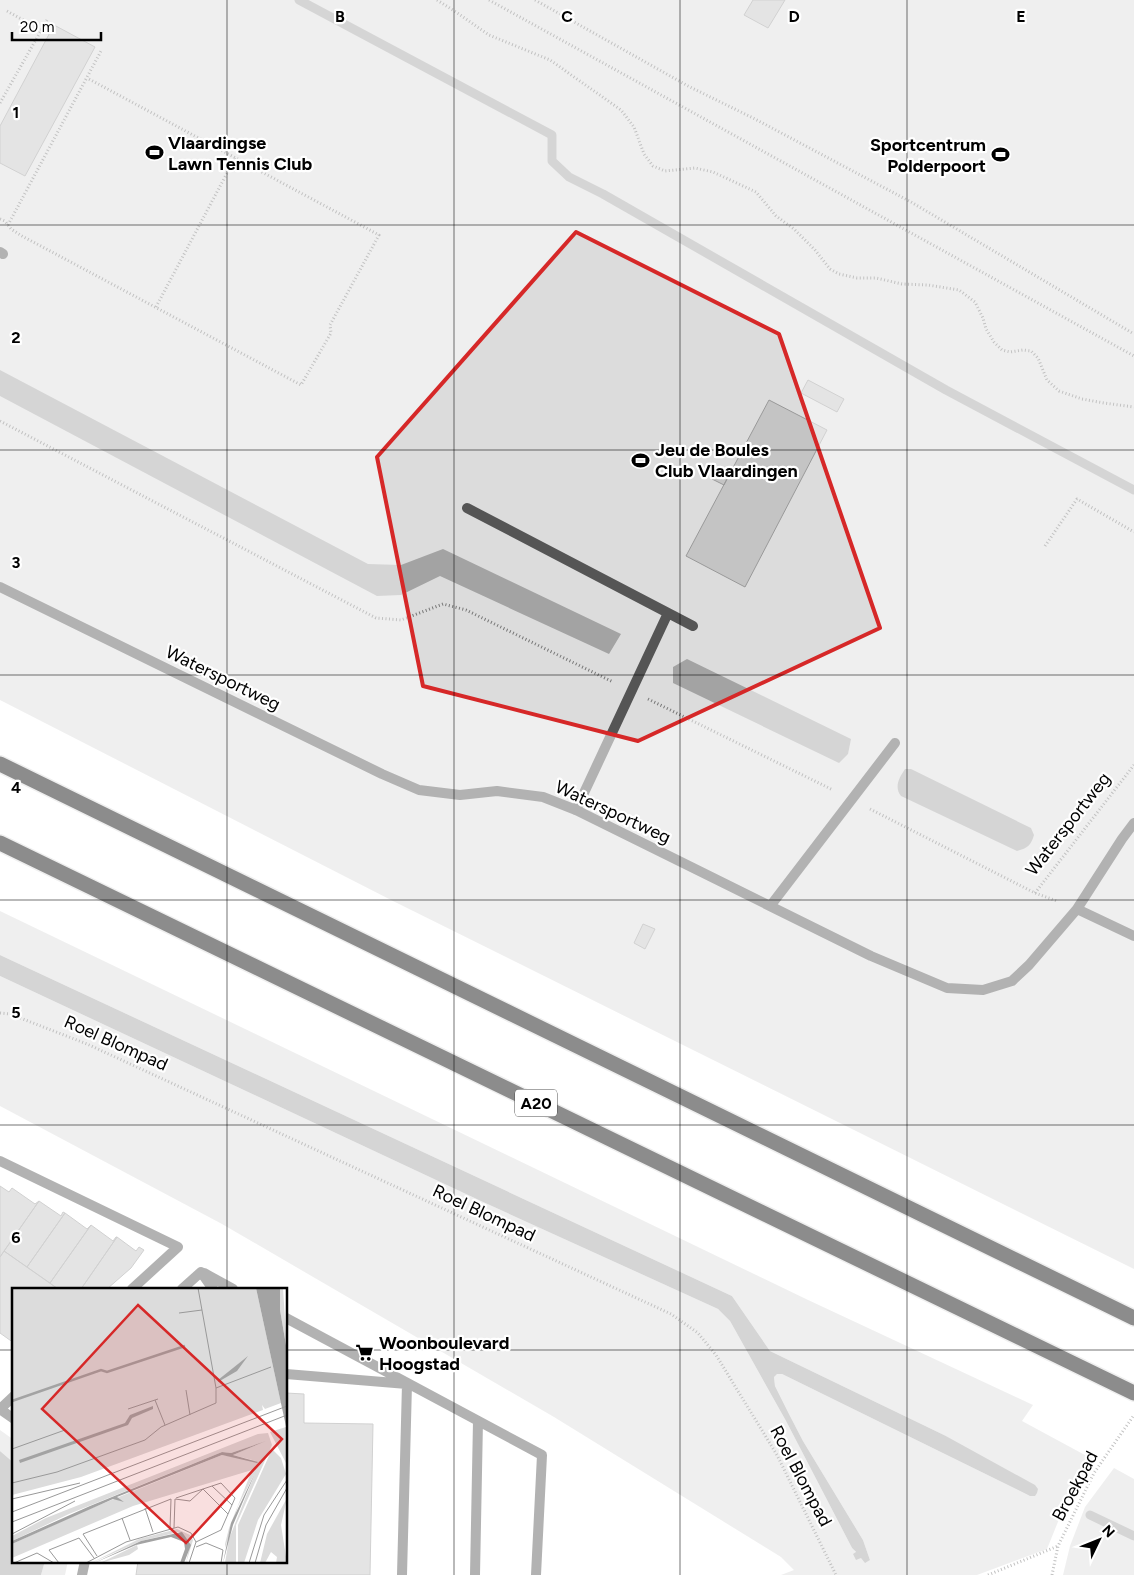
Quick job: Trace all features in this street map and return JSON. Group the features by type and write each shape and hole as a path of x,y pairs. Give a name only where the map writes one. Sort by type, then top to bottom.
{"highway":[{"path":"0,764 1134,1318"},
{"name":"A20","path":"0,843 1134,1393"}],"street":[{"path":"467,508 693,626"},
{"name":"Watersportweg","path":"0,587 382,774 419,790 460,795 497,791 543,797 576,810 871,956 947,988 983,990 1012,981 1077,908 1134,823"},
{"path":"576,810 668,614"},
{"path":"771,905 894,743"},
{"path":"1077,908 1134,936"},
{"path":"0,1161 178,1247 133,1288"},
{"path":"183,1288 201,1272"},
{"path":"201,1272 212,1288"},
{"path":"201,1272 231,1288"},
{"path":"288,1319 542,1455 536,1575"},
{"path":"288,1374 407,1384"},
{"path":"402,1575 407,1384"},
{"path":"12,1398 0,1409 12,1418"},
{"path":"475,1575 478,1420"},
{"path":"82,1575 86,1562"}],"path":[{"path":"437,0 489,35 550,60 621,110 629,118 648,160 659,170 703,169 719,174 756,192 776,216 794,229 815,250 830,269 839,274 857,278 876,278 902,284 928,285 959,290 975,302 983,318 986,330 994,342 1002,350 1010,352 1031,351 1038,358 1047,380 1059,391 1104,404 1134,406"},
{"path":"488,0 1134,356"},
{"path":"535,0 688,86 755,119 911,202 1134,334"},
{"path":"6,11 41,30"},
{"path":"0,103 47,20"},
{"path":"8,225 101,51"},
{"path":"0,219 22,236 301,385 331,333 330,325 379,235 87,78"},
{"path":"156,307 235,158"},
{"path":"0,422 376,618 401,620 443,604 466,610 619,685"},
{"path":"1045,546 1077,498 1134,532"},
{"path":"644,696 838,793"},
{"name":"Watersportweg","path":"863,805 1035,893 1134,765"},
{"name":"Roel Blompad","path":"0,1013 10,1014 87,1044 671,1314 698,1333 716,1355 777,1455 836,1575"},
{"name":"Broekpad","path":"1052,1575 1058,1546 1094,1473 1134,1415"},
{"path":"988,1575 1058,1546"}],"highlighted area":[{"path":"576,232 779,334 880,628 638,741 423,686 377,457"}],"shaded area":[{"path":"0,0 1134,0 1134,1269 393,901 0,700"},
{"path":"0,370 368,564 401,565 443,549 621,634 609,654 440,576 401,595 377,596 0,396"},
{"path":"687,659 851,739 848,754 839,763 673,683 673,667"},
{"path":"905,769 911,769 1031,828 1034,835 1032,841 1028,846 1017,851 901,796 898,789 899,779"},
{"path":"0,911 806,1299 1033,1405 1022,1421 1096,1461 1064,1507 1047,1549 977,1575 781,1575 794,1570 781,1557 554,1417 222,1224 0,1106 0,976 483,1202 718,1309 730,1321 786,1421 852,1548 861,1558 870,1560 863,1540 803,1441 775,1386 774,1377 776,1374 782,1374 1030,1496 944,1435 770,1351 732,1296 0,955"},
{"path":"0,955 732,1296 770,1351 944,1435 1035,1485 1038,1489 1037,1493 1035,1496 1030,1496 782,1374 777,1374 774,1377 775,1386 789,1414 803,1441 863,1540 870,1560 865,1563 861,1558 856,1560 853,1554 856,1552 852,1548 786,1421 730,1321 718,1309 483,1202 0,976"},
{"path":"0,1430 12,1439 12,1461 0,1451"},
{"path":"0,1451 12,1461 12,1562 45,1562 41,1575 0,1575"},
{"path":"1114,1468 1134,1479 1134,1575 1063,1575 1070,1546 1085,1507"},
{"path":"45,1562 68,1562 65,1575 41,1575"}],"building":[{"path":"753,0 785,0 768,28 744,15"},
{"path":"54,25 95,47 25,176 0,163 0,126"},
{"path":"808,380 844,399 837,412 801,393"},
{"path":"769,400 827,430 745,587 686,556"},
{"path":"718,467 730,473 724,485 712,479"},
{"path":"643,924 655,929 645,949 634,943"},
{"path":"0,1186 9,1192 12,1188 35,1204 39,1201 0,1257"},
{"path":"39,1201 61,1216 63,1212 65,1213 27,1267 4,1251"},
{"path":"65,1213 87,1229 91,1225 50,1283 27,1267"},
{"path":"91,1225 113,1241 117,1237 82,1288 57,1288 50,1283"},
{"path":"117,1237 136,1251 139,1247 144,1250 131,1268 108,1288 82,1288"},
{"path":"4,1251 57,1288 12,1288 12,1342 0,1333 0,1257"},
{"path":"288,1393 304,1394 304,1423 373,1424 370,1575 136,1575 138,1562 288,1562"}],"waterway":[{"path":"299,0 552,135 552,161 569,177 603,194 946,390 1134,490"},
{"path":"1090,1515 1134,1536"}],"place":[{"name":"Vlaardingse Lawn Tennis Club","path":"154,153"},
{"name":"Sportcentrum Polderpoort","path":"1000,155"},
{"name":"Jeu de Boules Club Vlaardingen","path":"641,460"},
{"name":"Woonboulevard Hoogstad","path":"365,1353"}]}
